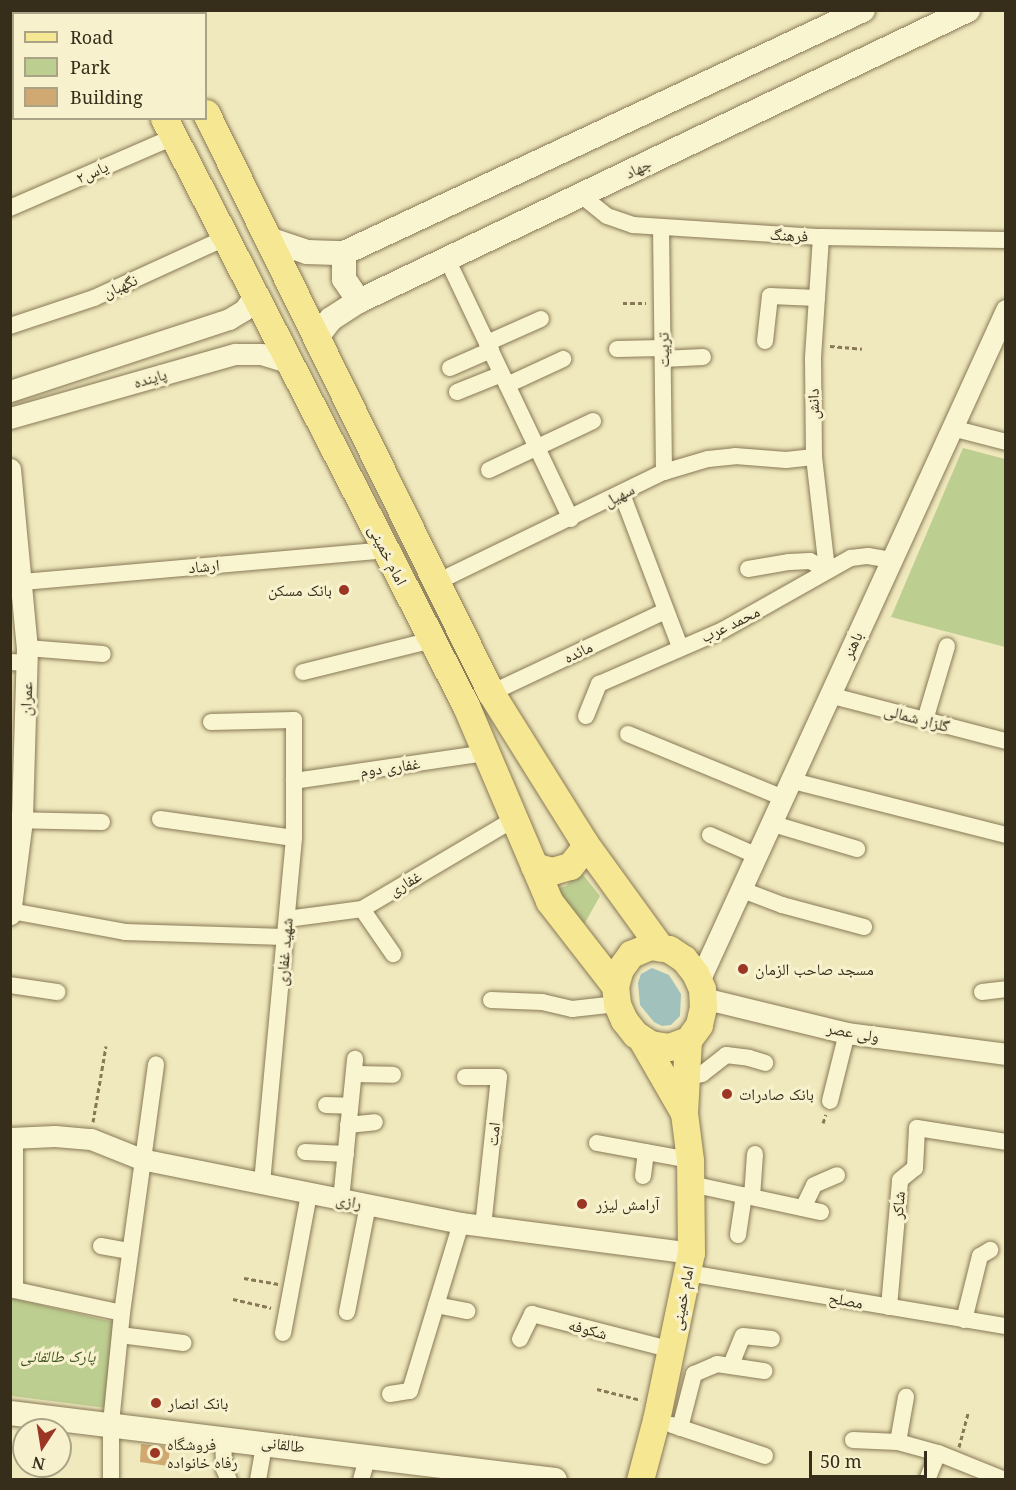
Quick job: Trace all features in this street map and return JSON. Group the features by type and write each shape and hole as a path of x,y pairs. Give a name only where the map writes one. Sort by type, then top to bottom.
{"main road":[{"path":"268,239 307,252 344,253 863,10"},
{"name":"جهاد","path":"316,338 331,319 359,301 969,10"},
{"name":"امام خمینی","path":"207,115 491,693 584,842 660,947"},
{"name":"امام خمینی","path":"164,125 227,237 432,640 486,753 549,901 616,995"},
{"path":"344,253 342,267 344,279 359,301"},
{"path":"534,866 552,871 570,866 582,851 584,842"},
{"path":"650,946 660,947 684,959 701,989 699,1024 688,1040 669,1047 659,1047 642,1040 629,1028 616,995 620,969 631,954 650,946"},
{"name":"امام خمینی","path":"642,1040 684,1113"},
{"name":"امام خمینی","path":"640,1479 666,1418 672,1350 689,1263 690,1172 684,1113 688,1040"},
{"name":"طالقانی","path":"10,1413 265,1442 555,1479"}],"street":[{"name":"یاس۲","path":"10,208 164,125"},
{"name":"فرهنگ","path":"581,195 607,216 633,225 820,237 1005,240"},
{"name":"تربیت","path":"661,227 664,472"},
{"name":"نگهبان","path":"10,326 94,298 227,237"},
{"name":"دانش","path":"820,237 814,344 814,457 827,570"},
{"path":"447,259 571,519"},
{"name":"پاینده","path":"10,391 229,319 244,310 255,294"},
{"path":"765,341 770,296 817,298"},
{"name":"باهنر","path":"701,989 755,855 1005,310"},
{"path":"450,368 541,319"},
{"path":"617,349 703,357"},
{"name":"پاینده","path":"10,418 235,354 261,354 290,363"},
{"path":"457,392 505,379 563,359"},
{"path":"489,470 592,421"},
{"path":"952,428 1005,442"},
{"name":"سهیل","path":"437,582 664,472 708,459 735,456 786,460 814,457"},
{"name":"عمران","path":"10,468 14,532 22,582 16,820 11,912"},
{"path":"622,494 680,647"},
{"name":"ارشاد","path":"22,582 386,550"},
{"name":"محمد عرب","path":"586,716 599,684 723,630 851,558 868,556 891,560"},
{"path":"748,569 810,561 827,570"},
{"name":"مائده","path":"491,693 665,611"},
{"path":"303,672 432,640"},
{"path":"925,720 947,646"},
{"path":"21,658 103,654"},
{"name":"گلزار شمالی","path":"829,695 1005,741"},
{"name":"شهید غفاری","path":"211,722 294,720 294,838 262,1185"},
{"path":"628,734 785,789 1005,836"},
{"name":"غفاری دوم","path":"294,781 486,753"},
{"path":"160,819 294,838"},
{"name":"غفاری","path":"287,919 362,909 514,819"},
{"path":"16,820 102,822"},
{"path":"770,823 857,849"},
{"path":"710,835 755,855"},
{"path":"740,889 782,905 864,927"},
{"path":"362,909 393,954"},
{"path":"11,912 125,932 285,937"},
{"path":"10,985 57,992"},
{"name":"ولی عصر","path":"701,989 847,1032 1005,1054"},
{"path":"982,992 1005,989"},
{"path":"491,1000 542,1002 572,1009 616,995"},
{"path":"830,1101 847,1032"},
{"path":"687,1078 702,1074 726,1055 765,1063"},
{"path":"111,1479 111,1424 120,1335 141,1159 156,1064"},
{"path":"341,1200 355,1067 393,1075"},
{"name":"امت","path":"465,1077 499,1077 483,1226"},
{"path":"326,1105 350,1106"},
{"path":"348,1125 375,1122"},
{"name":"شاکر","path":"889,1307 900,1180 915,1168 916,1128 1005,1142"},
{"name":"رازی","path":"13,1137 55,1136 91,1139 141,1159 262,1185 689,1263"},
{"path":"13,1137 15,1290 123,1313"},
{"path":"597,1143 646,1152 748,1196 821,1212"},
{"path":"305,1152 346,1154"},
{"path":"643,1176 646,1152"},
{"path":"738,1235 755,1154"},
{"path":"803,1208 814,1185 837,1175"},
{"path":"283,1333 309,1194"},
{"path":"347,1312 368,1205"},
{"path":"390,1394 410,1391 461,1223"},
{"path":"101,1246 130,1251"},
{"path":"964,1320 980,1256 990,1250"},
{"name":"مصلح","path":"689,1263 889,1307 1005,1326"},
{"path":"436,1305 467,1311"},
{"name":"شکوفه","path":"520,1339 532,1314 672,1350"},
{"path":"120,1335 183,1343"},
{"path":"731,1365 743,1336 772,1339"},
{"path":"764,1371 717,1364 694,1374 666,1418 765,1456"},
{"path":"898,1442 906,1397"},
{"path":"223,1437 225,1468 229,1479"},
{"path":"853,1440 898,1442 938,1453 1005,1479"},
{"path":"258,1479 265,1442"},
{"path":"927,1479 938,1453"},
{"path":"362,1479 368,1455"}],"path":[{"path":"623,303 662,303"},
{"path":"814,344 862,349"},
{"path":"91,1139 106,1046"},
{"path":"244,1278 292,1286"},
{"path":"233,1299 287,1312"},
{"path":"597,1389 666,1418"},
{"path":"956,1460 968,1413"}],"green space":[{"path":"963,448 1005,459 1005,647 891,617"},
{"path":"580,871 600,896 582,928 553,890 566,886"},
{"name":"پارک طالقانی","path":"11,1298 113,1322 106,1408 11,1396"}],"water":[{"path":"652,968 669,975 681,994 680,1016 671,1025 662,1026 654,1022 640,1005 638,983 641,974"}],"building":[{"name":"فروشگاه رفاه خانواده","path":"141,1444 170,1447 168,1466 140,1462"}],"place":[{"name":"بانک مسکن","path":"344,590"},
{"name":"مسجد صاحب الزمان","path":"743,969"},
{"name":"بانک صادرات","path":"727,1094"},
{"name":"آرامش لیزر","path":"582,1204"},
{"name":"بانک انصار","path":"156,1403"},
{"name":"فروشگاه رفاه خانواده","path":"155,1453"}]}
